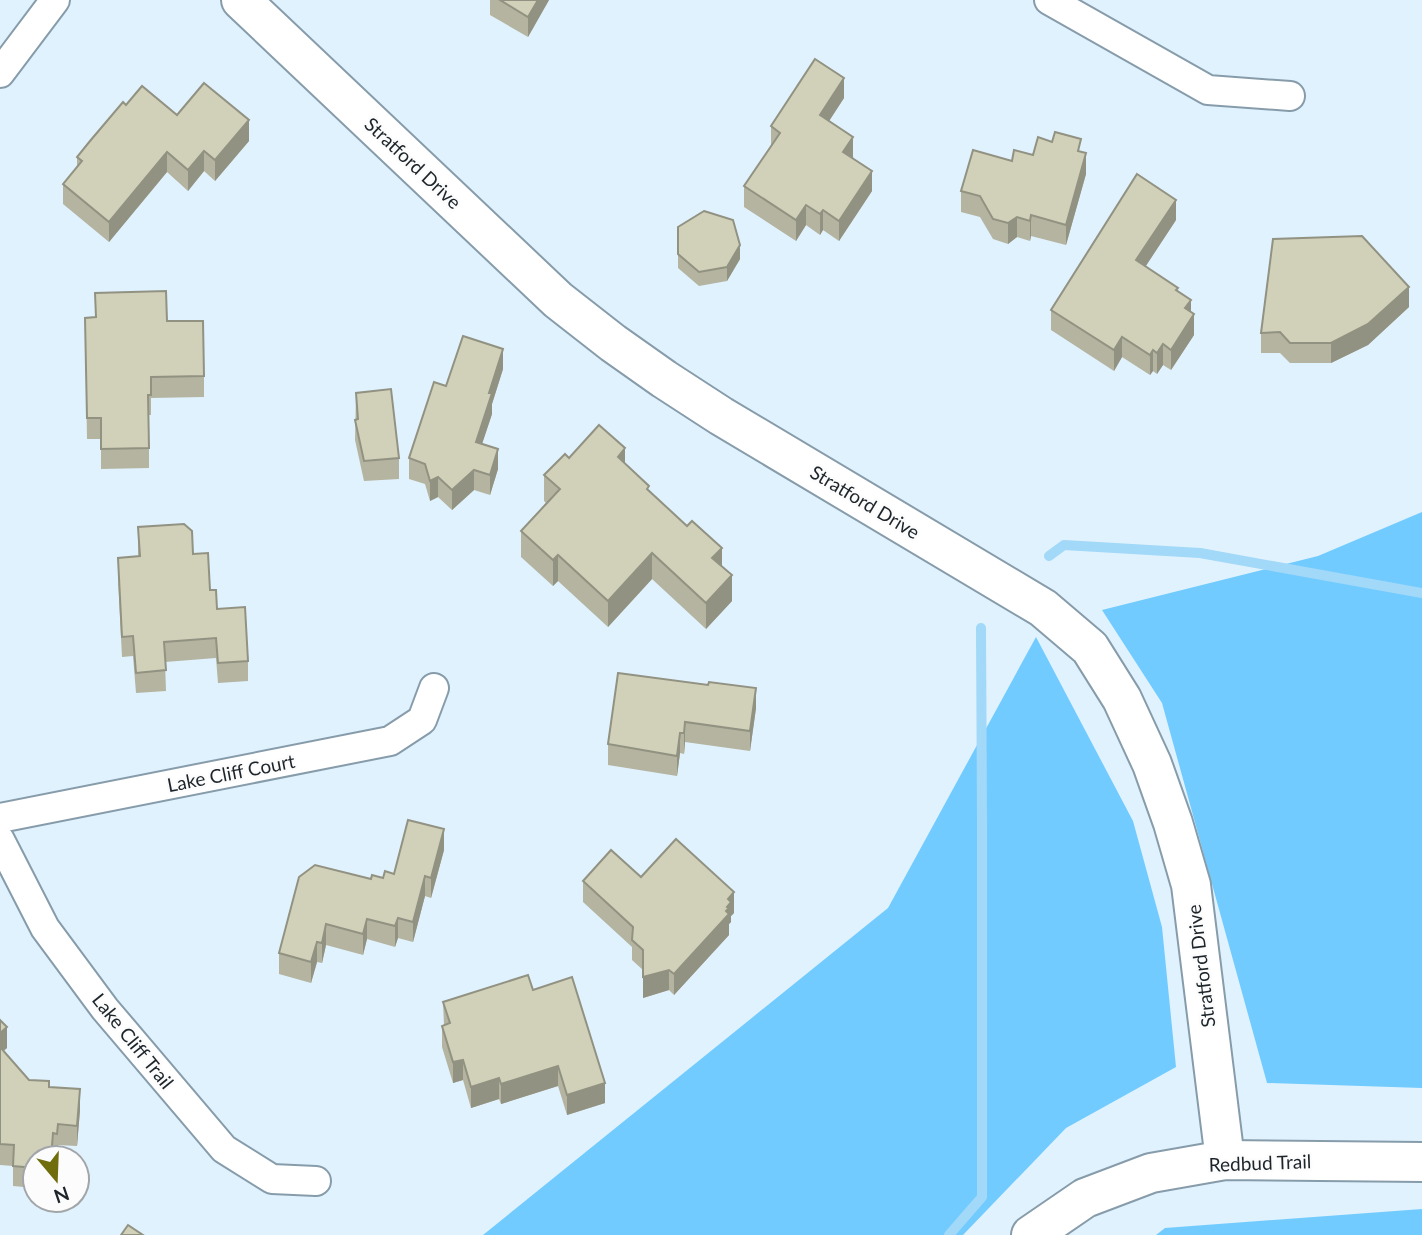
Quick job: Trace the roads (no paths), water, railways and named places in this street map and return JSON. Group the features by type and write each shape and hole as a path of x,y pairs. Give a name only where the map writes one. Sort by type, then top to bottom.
{"street":[{"path":"0,74 55,0"},
{"name":"Stratford Drive","path":"241,0 558,300 613,344 721,416 1043,608 1090,648 1122,699 1152,764 1191,885 1225,1160"},
{"path":"1049,0 1208,90 1290,96"},
{"name":"Lake Cliff Court","path":"0,818 390,741 422,720 434,688"},
{"name":"Lake Cliff Trail","path":"0,840 45,928 105,1009 224,1149 272,1179 316,1181"},
{"name":"Redbud Trail","path":"1031,1235 1086,1198 1151,1173 1225,1160 1422,1162"}],"waterway":[{"path":"1049,556 1064,545 1200,553 1422,593"},
{"path":"949,1235 982,1197 981,628"}]}
